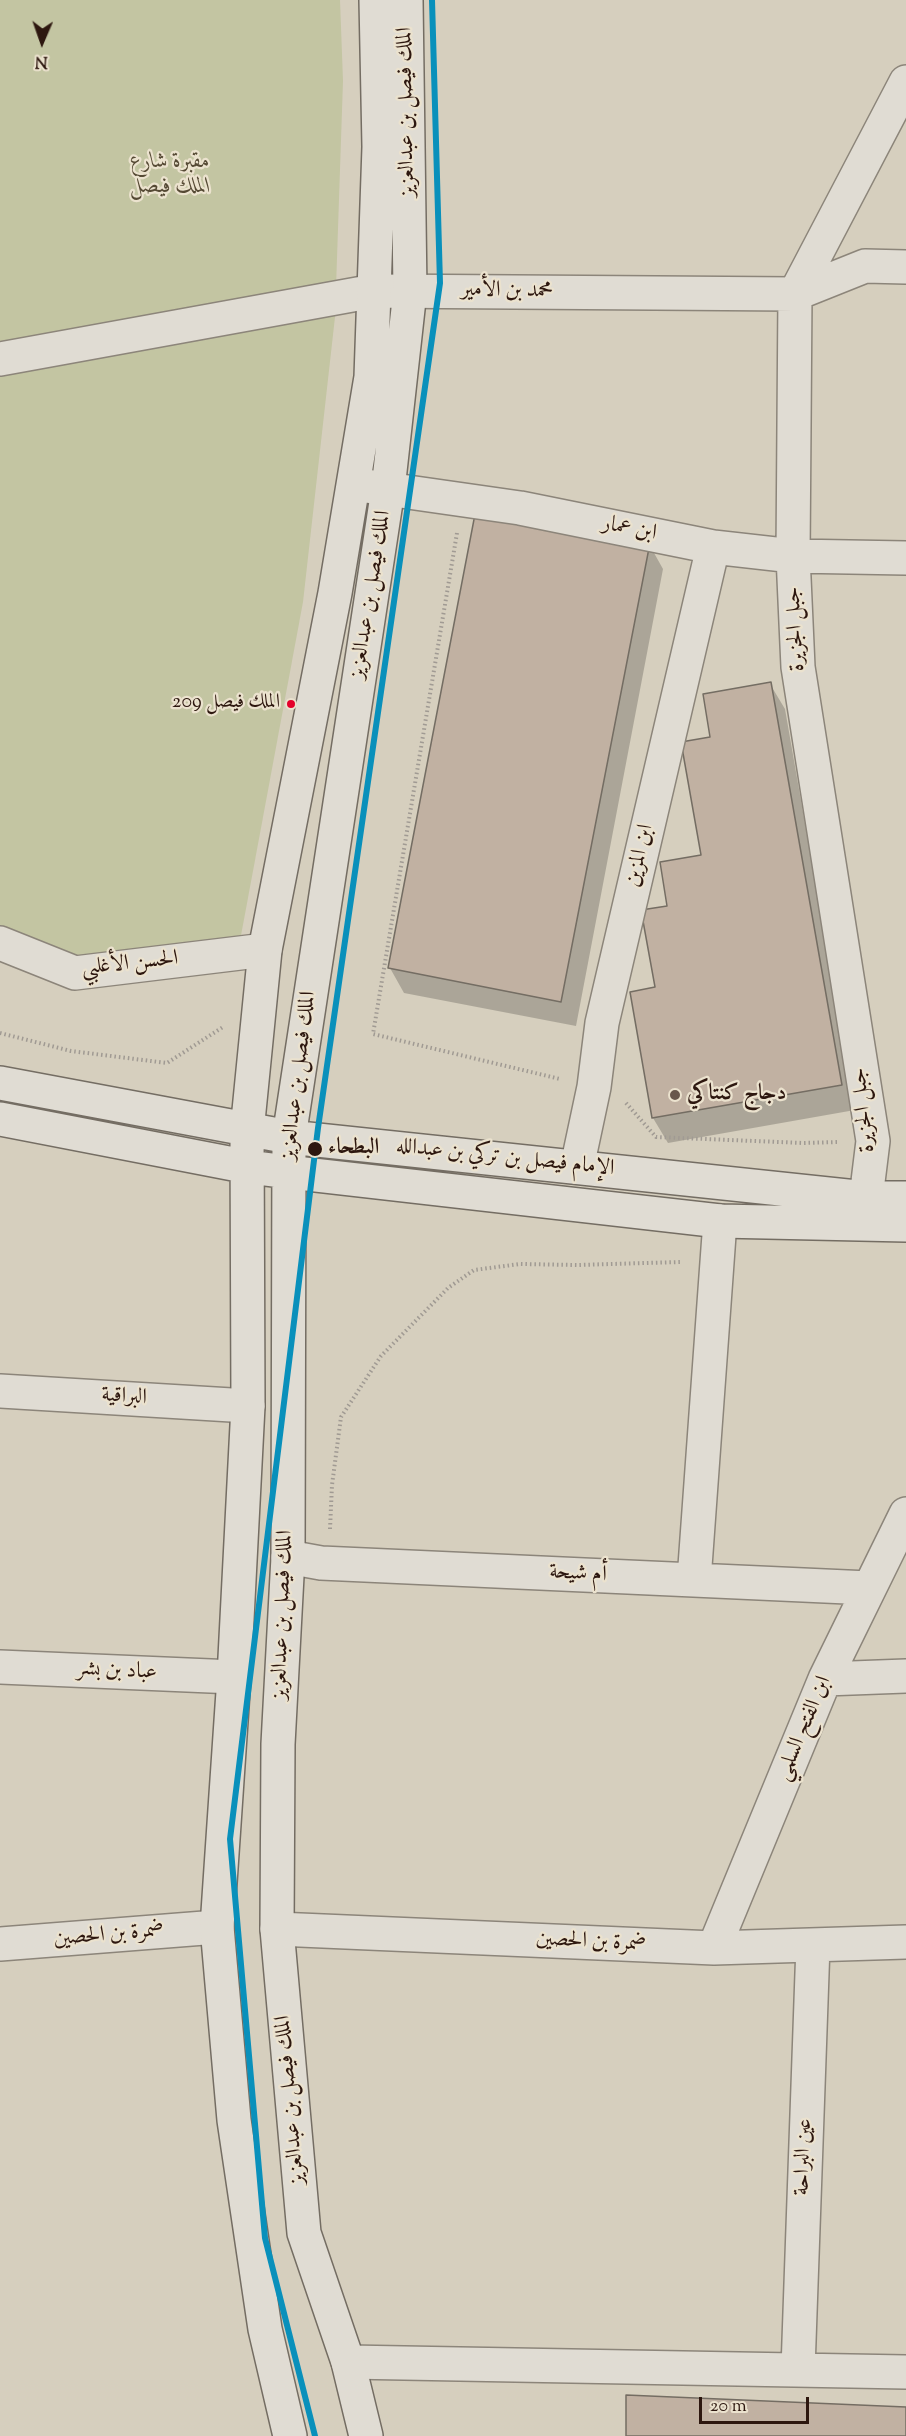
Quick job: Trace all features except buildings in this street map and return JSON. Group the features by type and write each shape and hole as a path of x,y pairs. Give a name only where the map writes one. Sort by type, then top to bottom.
{"street":[{"name":"الملك فيصل بن عبدالعزيز","path":"290,2436 265,2329 234,2120 217,1927 234,1677 248,1406 249,1167 247,1131 265,950 335,593 371,377 379,147 376,0"},
{"name":"الملك فيصل بن عبدالعزيز","path":"366,2436 348,2362 304,2232 277,1929 278,1744 288,1557 289,1137 388,489 410,291 406,0"},
{"name":"جبل الجزيرة","path":"867,1198 873,1141 798,667 793,556 795,294 896,119 906,82"},
{"name":"محمد بن الأمير","path":"0,359 374,291 795,294 865,266 906,267"},
{"name":"ابن عمار","path":"353,484 520,508 712,547 793,556 906,558"},
{"name":"ابن المزين","path":"577,1167 594,1087 602,1023 712,547"},
{"name":"الحسن الأغلبي","path":"0,943 75,973 265,950"},
{"name":"الإمام فيصل بن تركي بن عبدالله","path":"0,1083 247,1131 289,1137 867,1198 906,1198"},
{"name":"الإمام فيصل بن تركي بن عبدالله","path":"0,1119 249,1167 288,1172 720,1221 906,1225"},
{"path":"694,1580 720,1221"},
{"name":"البراقية","path":"0,1390 248,1406"},
{"name":"ابن الفتح السلمي","path":"714,1948 825,1679 906,1514"},
{"name":"أم شيحة","path":"288,1557 329,1563 869,1588"},
{"name":"عباد بن بشر","path":"0,1667 234,1677"},
{"path":"825,1679 906,1676"},
{"name":"ضمرة بن الحصين","path":"0,1944 217,1927"},
{"name":"ضمرة بن الحصين","path":"277,1929 714,1948 906,1942"},
{"name":"عين البراحة","path":"798,2369 813,1945"},
{"path":"348,2362 906,2372"}],"path":[{"path":"462,500 373,1034 616,1092 656,1137 804,1143 873,1141"},
{"path":"0,1033 71,1052 167,1063 223,1027 224,1016"},
{"path":"329,1563 332,1485 341,1417 381,1356 448,1288 474,1270 520,1264 577,1265 718,1261"}],"green space":[{"name":"مقبرة شارع الملك فيصل","path":"0,0 340,0 343,81 335,317 303,602 237,957 55,967 0,928"}],"transit line":[{"path":"315,2436 265,2238 230,1839 318,1128 440,283 432,0"}],"place":[{"name":"الملك فيصل 209","path":"291,704"},
{"name":"دجاج كنتاكي","path":"675,1095"},
{"name":"البطحاء","path":"315,1149"}]}
